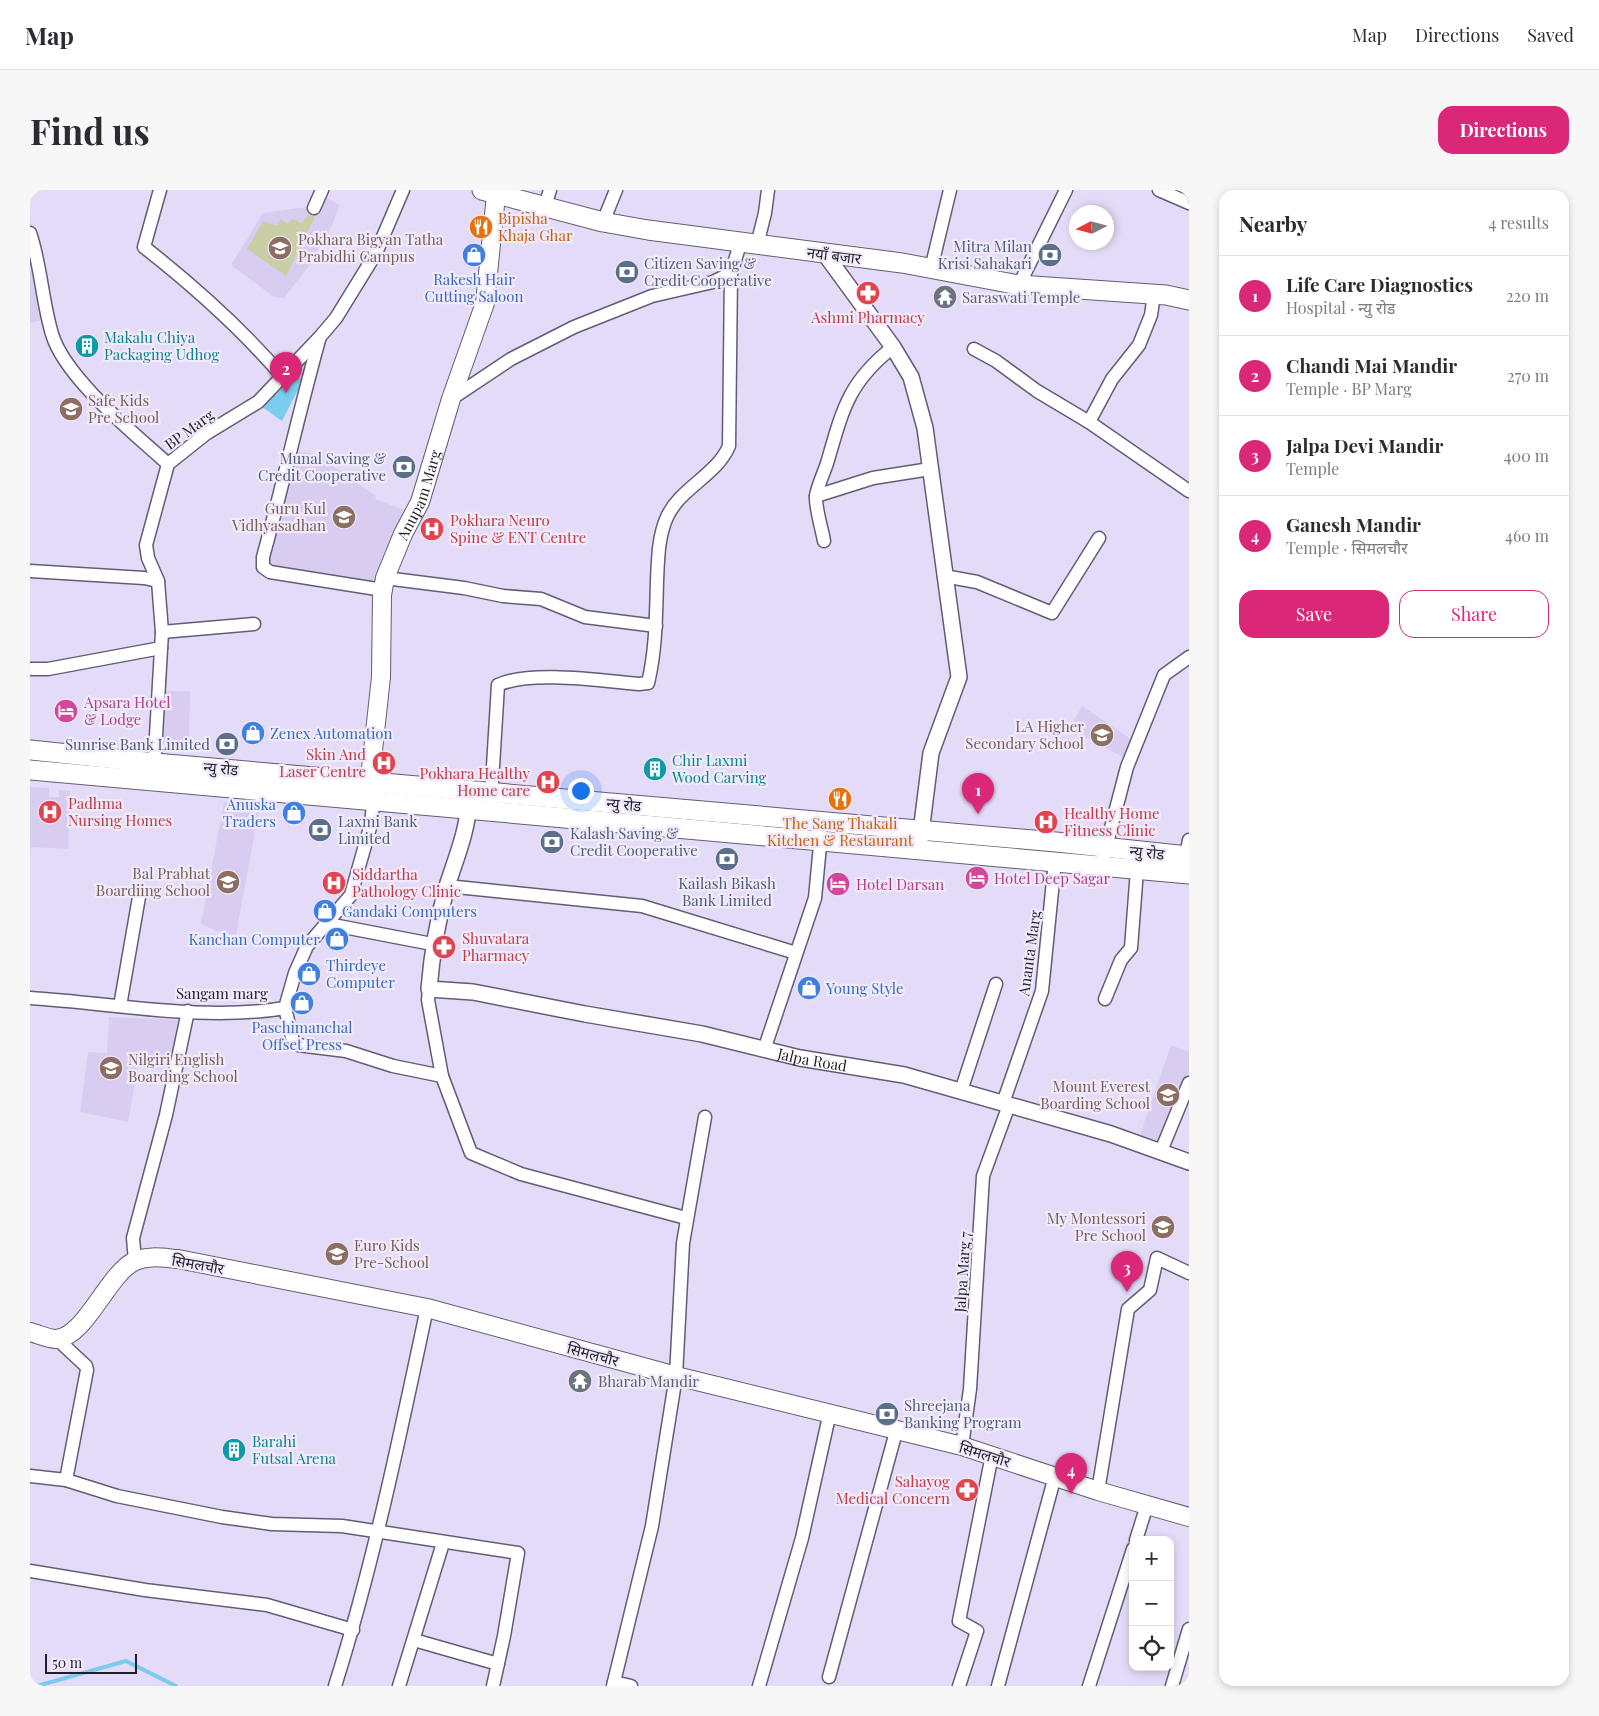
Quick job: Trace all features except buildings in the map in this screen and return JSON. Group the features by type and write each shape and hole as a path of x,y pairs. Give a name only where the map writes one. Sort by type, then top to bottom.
{"main road":[{"name":"नयाँ बजार","path":"489,192 547,198 603,222 648,230 931,269 1019,285 1154,294 1189,300"},
{"name":"Anupam Marg","path":"372,791 381,677 384,584 403,534 420,502 451,399 485,303 489,192"},
{"name":"न्यु रोड","path":"30,750 155,763 372,791 468,808 490,801"},
{"name":"न्यु रोड","path":"30,770 153,782 372,791 469,790 490,801 821,832 918,849 1137,870 1188,857"},
{"name":"न्यु रोड","path":"821,832 921,830 1188,857"},
{"name":"सिमलचौर","path":"135,1261 155,1257 178,1259 427,1308 676,1376 897,1428 992,1455 1098,1491 1189,1517"},
{"path":"30,1332 57,1339 77,1328 113,1282 135,1261"}],"street":[{"path":"160,190 144,247 199,290 255,344 283,377"},
{"path":"314,208 322,190"},
{"name":"BP Marg","path":"153,782 162,632 158,581 148,558 146,545 168,464 195,441 258,402 319,338 336,318 376,253 403,190"},
{"path":"603,222 616,190"},
{"path":"451,399 511,360 574,327 652,296 713,282 730,273 765,213 768,190"},
{"path":"931,269 950,190"},
{"path":"1019,285 1066,190"},
{"path":"1160,190 1189,203"},
{"path":"30,233 52,334 61,354 108,411 168,464"},
{"path":"824,254 894,347 911,377 919,401 930,469 959,677 931,753 918,849"},
{"path":"490,801 498,685 506,681 547,678 648,683 656,626 659,547 667,517 687,491 725,455 729,446 730,273"},
{"path":"1089,422 1112,378 1139,345 1152,315 1154,294"},
{"path":"319,338 300,408 284,480 262,557 263,567 270,572 384,584 464,588 503,596 541,599 585,617 656,626"},
{"path":"824,541 816,496 847,402 866,371 894,347"},
{"path":"974,349 996,361 1037,391 1089,422 1189,491"},
{"path":"816,496 873,478 930,469"},
{"path":"944,576 977,582 1052,613 1099,538"},
{"path":"30,571 144,578 158,581"},
{"path":"162,632 254,624"},
{"path":"30,669 48,669 162,648"},
{"path":"1102,866 1128,767 1164,676 1189,657"},
{"path":"469,790 463,836 447,886 432,944 428,1000 442,1076 471,1153 521,1174 686,1218"},
{"name":"Sangam marg","path":"30,998 188,1011 265,1012 285,1008 295,973 307,946 328,924 351,895 371,824 372,791"},
{"path":"764,1050 815,898 821,832"},
{"name":"Ananta Marg","path":"1006,1104 1042,991 1055,862"},
{"path":"1105,999 1121,960 1131,948 1137,870"},
{"path":"447,886 642,906 796,953"},
{"path":"120,1006 139,897"},
{"path":"328,924 432,944"},
{"path":"961,1091 996,984"},
{"name":"Jalpa Road","path":"429,989 473,992 702,1034 800,1058 904,1075 1161,1151 1189,1162"},
{"path":"285,1008 293,1041 298,1045 346,1051 393,1066 442,1076"},
{"path":"135,1261 133,1238 166,1116 188,1011"},
{"path":"1161,1151 1189,1083"},
{"name":"Jalpa Marg 7","path":"962,1446 972,1350 983,1176 1006,1104"},
{"path":"631,1686 613,1684 652,1526 676,1376 686,1218 705,1117"},
{"path":"1098,1491 1128,1309 1150,1290 1157,1258 1189,1273"},
{"path":"335,1686 353,1630 379,1531 427,1308"},
{"path":"57,1339 86,1366 87,1370 66,1480"},
{"path":"759,1686 802,1538 830,1412"},
{"path":"829,1676 897,1428"},
{"path":"958,1686 977,1631 959,1621 992,1455"},
{"path":"30,1476 66,1480 117,1496 222,1517 272,1524 337,1526 379,1531 442,1543 518,1553 493,1686"},
{"path":"998,1686 1055,1476"},
{"path":"1137,1536 1147,1505"},
{"path":"399,1686 442,1543"},
{"path":"1089,1686 1129,1561"},
{"path":"30,1571 145,1590 267,1605 353,1630"},
{"path":"1172,1686 1189,1629"},
{"path":"414,1640 498,1664"}],"shaded area":[{"name":"Pokhara Bigyan Tatha Prabidhi Campus","path":"327,198 340,205 329,232 309,266 284,298 274,297 231,265 263,213 307,207 318,214"},
{"path":"30,223 38,239 51,318 30,323"},
{"name":"Guru Kul Vidhyasadhan","path":"298,451 315,454 376,496 375,499 408,511 378,583 326,578 267,564"},
{"path":"164,691 190,691 189,747 164,746"},
{"name":"LA Higher Secondary School","path":"1082,706 1132,740 1125,758 1069,729"},
{"name":"Padhma Nursing Homes","path":"30,787 49,788 49,797 59,797 59,790 70,791 68,849 31,847 30,851"},
{"name":"Bal Prabhat Boardiing School","path":"224,802 259,809 236,935 221,933 201,924"},
{"name":"Nilgiri English Boarding School","path":"109,1017 181,1020 174,1070 138,1067 128,1122 80,1112 88,1052 107,1053"},
{"name":"Mount Everest Boarding School","path":"1171,1045 1189,1052 1189,1080 1163,1142 1140,1135"}],"green space":[{"path":"308,214 315,217 286,276 247,249 263,221 277,226 281,219 288,224 292,219 302,223"}],"water":[{"path":"295,375 303,380 282,421 261,406"}],"waterway":[{"path":"37,1686 126,1661 176,1686"}],"place":[{"name":"Bipisha Khaja Ghar","path":"481,227"},
{"name":"Pokhara Bigyan Tatha Prabidhi Campus","path":"280,248"},
{"name":"Rakesh Hair Cutting Saloon","path":"474,255"},
{"name":"Mitra Milan Krisi Sahakari","path":"1050,255"},
{"name":"Citizen Saving & Credit Cooperative","path":"627,272"},
{"name":"Ashmi Pharmacy","path":"868,293"},
{"name":"Saraswati Temple","path":"945,297"},
{"name":"Makalu Chiya Packaging Udhog","path":"87,346"},
{"name":"Chandi Mai Mandir","path":"286,393"},
{"name":"Safe Kids Pre School","path":"71,409"},
{"name":"Munal Saving & Credit Cooperative","path":"404,467"},
{"name":"Guru Kul Vidhyasadhan","path":"344,517"},
{"name":"Pokhara Neuro Spine & ENT Centre","path":"432,529"},
{"name":"Apsara Hotel & Lodge","path":"66,711"},
{"name":"Zenex Automation","path":"253,733"},
{"name":"LA Higher Secondary School","path":"1102,735"},
{"name":"Sunrise Bank Limited","path":"227,744"},
{"name":"Skin And Laser Centre","path":"384,763"},
{"name":"Chir Laxmi Wood Carving","path":"655,769"},
{"name":"Pokhara Healthy Home care","path":"548,782"},
{"name":"The Sang Thakali Kitchen & Restaurant","path":"840,799"},
{"name":"Padhma Nursing Homes","path":"50,812"},
{"name":"Anuska Traders","path":"294,813"},
{"name":"Life Care Diagnostics","path":"978,814"},
{"name":"Healthy Home Fitness Clinic","path":"1046,822"},
{"name":"Laxmi Bank Limited","path":"320,830"},
{"name":"Kalash Saving & Credit Cooperative","path":"552,842"},
{"name":"Kailash Bikash Bank Limited","path":"727,859"},
{"name":"Hotel Deep Sagar","path":"977,878"},
{"name":"Bal Prabhat Boardiing School","path":"228,882"},
{"name":"Siddartha Pathology Clinic","path":"334,883"},
{"name":"Hotel Darsan","path":"838,884"},
{"name":"Gandaki Computers","path":"325,911"},
{"name":"Kanchan Computer","path":"337,939"},
{"name":"Shuvatara Pharmacy","path":"444,947"},
{"name":"Thirdeye Computer","path":"309,974"},
{"name":"Young Style","path":"809,988"},
{"name":"Paschimanchal Offset Press","path":"302,1003"},
{"name":"Nilgiri English Boarding School","path":"111,1068"},
{"name":"Mount Everest Boarding School","path":"1168,1095"},
{"name":"My Montessori Pre School","path":"1163,1227"},
{"name":"Euro Kids Pre-School","path":"337,1254"},
{"name":"Jalpa Devi Mandir","path":"1127,1292"},
{"name":"Bharab Mandir","path":"580,1381"},
{"name":"Shreejana Banking Program","path":"887,1414"},
{"name":"Barahi Futsal Arena","path":"234,1450"},
{"name":"Sahayog Medical Concern","path":"967,1490"},
{"name":"Ganesh Mandir","path":"1071,1494"}]}
